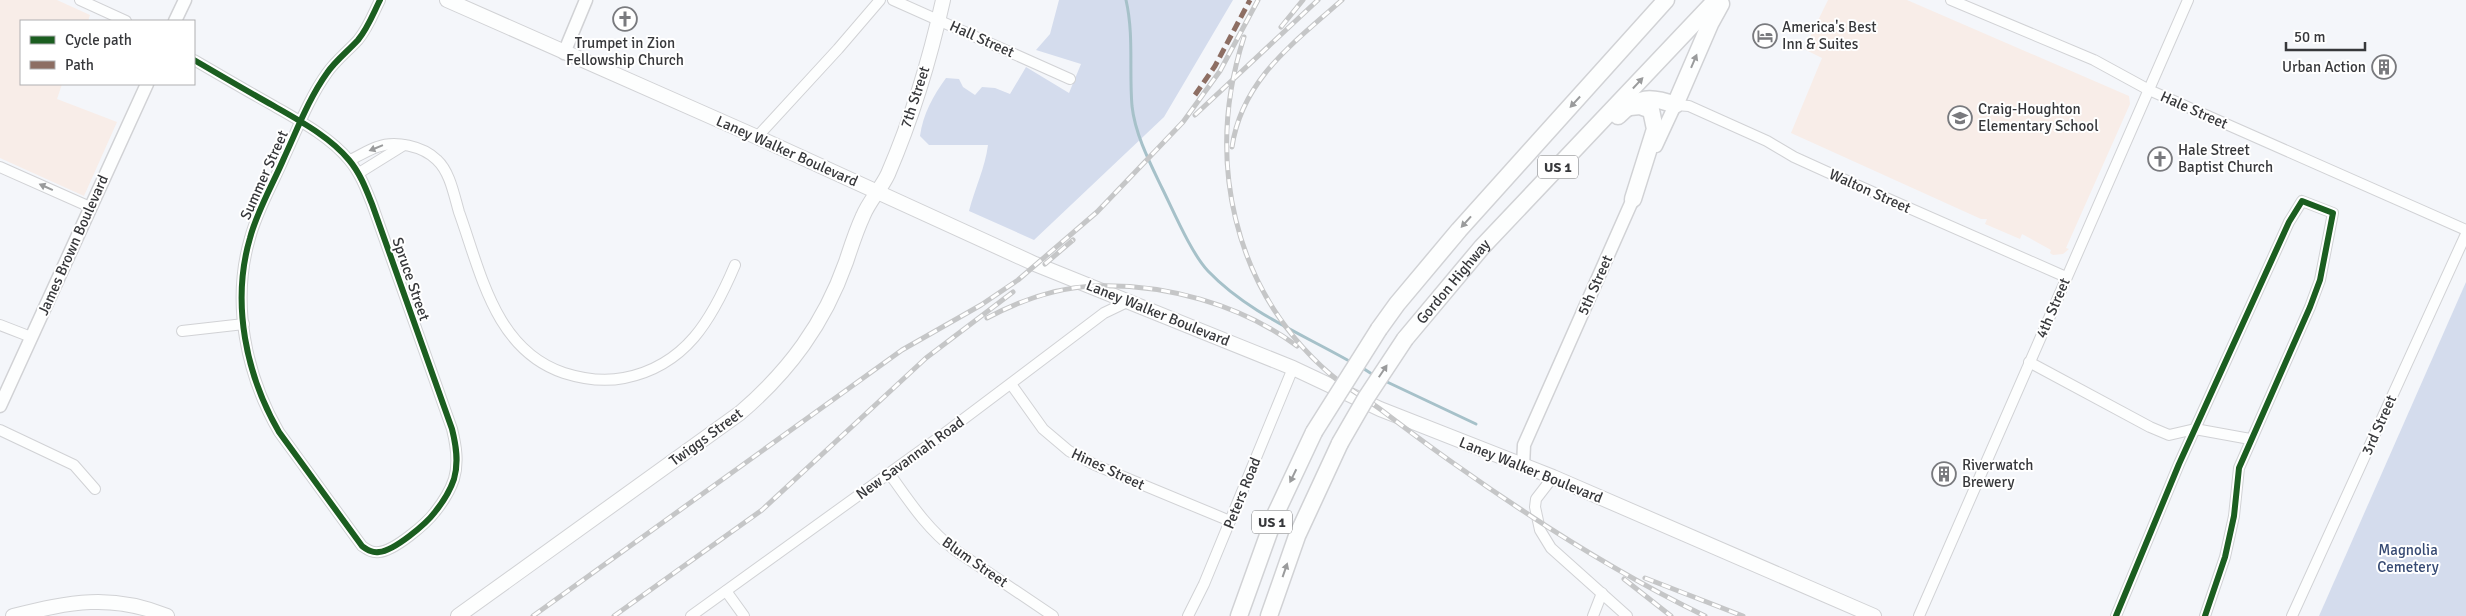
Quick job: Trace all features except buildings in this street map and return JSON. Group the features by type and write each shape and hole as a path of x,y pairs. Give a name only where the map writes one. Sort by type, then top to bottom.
{"highway":[{"name":"Gordon Highway","path":"1239,616 1276,513 1314,432 1397,304 1459,230 1666,0"},
{"name":"Gordon Highway","path":"1269,616 1297,536 1340,443 1366,398 1405,339 1482,247 1690,26 1721,1"},
{"path":"1433,304 1494,246 1626,108 1644,99 1676,106 1721,1"},
{"path":"1626,108 1640,106 1652,110 1655,120 1655,129 1633,199"}],"main road":[{"name":"Laney Walker Boulevard","path":"447,0 880,192 1035,264 1293,368 1380,409 1553,478 1874,616"},
{"name":"7th Street","path":"880,192 908,123 943,0"},
{"name":"Twiggs Street","path":"458,616 740,413 778,379 815,327 846,263 864,213 880,192"},
{"path":"13,616 61,604 107,601 138,606 167,616"}],"street":[{"path":"80,0 124,20"},
{"path":"175,20 185,0"},
{"name":"Summer Street","path":"374,552 362,546 268,414 254,380 244,324 243,274 250,236 301,122 327,73 368,26 380,0"},
{"path":"564,53 586,0"},
{"path":"757,137 880,0"},
{"name":"Hall Street","path":"893,0 1070,79"},
{"name":"Hale Street","path":"1951,0 2094,60 2149,90 2466,230"},
{"name":"4th Street","path":"1918,616 2188,0"},
{"name":"Spruce Street","path":"195,61 301,122 329,141 350,160 359,174 452,429 457,456 456,468 450,488 435,512 390,549 374,552"},
{"name":"James Brown Boulevard","path":"0,406 147,85"},
{"name":"5th Street","path":"1523,466 1524,445 1676,106"},
{"name":"Walton Street","path":"1676,106 1689,106 1767,140 1794,157 2066,277"},
{"path":"350,160 376,147 390,144 404,145 429,153 444,169 493,305 503,325 520,347 549,368 588,379 614,380 643,373 680,352 708,321 735,265"},
{"path":"359,174 404,145"},
{"path":"0,167 90,207"},
{"path":"2116,616 2195,429 2256,293 2302,201 2333,213 2320,280 2239,468 2234,516 2224,557 2204,616"},
{"name":"3rd Street","path":"2292,616 2466,234"},
{"name":"New Savannah Road","path":"691,616 890,473 1104,313 1129,301"},
{"path":"182,331 244,324"},
{"path":"0,325 31,337"},
{"path":"2029,362 2150,427 2169,435 2195,429 2250,439"},
{"name":"Peters Road","path":"1188,616 1230,521 1293,368"},
{"name":"Hines Street","path":"1011,384 1043,430 1069,451 1095,465 1230,521"},
{"path":"0,430 74,465 95,488"},
{"name":"Blum Street","path":"890,473 926,524 940,538 954,550 1053,616"},
{"path":"1553,478 1536,500 1535,507 1540,530 1551,548 1627,616"},
{"path":"726,591 744,616"},
{"path":"1593,616 1602,593"}],"shaded area":[{"path":"0,0 57,0 90,15 88,20 20,20 20,85 62,85 57,99 117,122 84,196 0,158"},
{"name":"Craig-Houghton Elementary School","path":"1828,0 1907,0 2129,96 2130,104 2066,248 2069,249 2063,254 2053,255 2050,253 2051,250 2022,234 2020,239 1985,224 1987,219 1981,219 1791,133 1822,58 1804,49"}],"green space":[{"path":"1059,0 1233,0 1164,117 1034,240 969,211 985,162 988,145 929,145 920,136 929,105 946,78 959,79 963,87 975,95 982,87 995,88 1010,94 1026,67 1069,93 1081,64 1036,50 1050,34"},
{"name":"Magnolia Cemetery","path":"2466,282 2466,616 2319,616"}],"waterway":[{"path":"1126,0 1131,39 1132,106 1136,127 1153,169 1195,254 1208,271 1240,299 1351,362"},
{"path":"1361,367 1375,376"},
{"path":"1385,381 1476,424"}],"railway":[{"path":"533,616 902,350 981,305 1018,280 1097,212 1183,122 1220,71 1258,0"},
{"path":"1281,27 1303,0"},
{"path":"1195,115 1318,0"},
{"path":"1232,147 1238,123 1247,101 1259,82 1289,47 1342,0"},
{"path":"1244,37 1232,83 1227,129 1228,174 1236,219 1249,262 1270,302 1297,340 1336,379 1516,506 1609,565 1705,616"},
{"path":"1045,264 1073,240"},
{"path":"987,318 1025,301 1065,289 1092,286 1146,288 1200,299 1226,308 1251,318 1297,346"},
{"path":"614,616 762,510 926,358 1013,292"},
{"path":"1645,578 1743,616"},
{"path":"1624,579 1671,616"}],"marked path":[{"path":"1195,95 1215,66 1250,0"}],"cycle path":[{"path":"300,122 330,69 362,35 380,0"},
{"path":"195,61 300,122"},
{"path":"300,122 333,144 349,160 362,181 372,204 452,429 456,447 456,473 446,496 435,512 409,536 393,547 379,552 368,550 362,546 279,432 258,387 250,363 245,338 242,288 244,263 250,238 261,208 300,122"},
{"path":"2116,616 2179,464 2289,222 2302,201 2333,213 2320,280 2239,468 2234,516 2225,557 2205,616"}],"place":[{"name":"Trumpet in Zion Fellowship Church","path":"625,19"},
{"name":"America's Best Inn & Suites","path":"1765,36"},
{"name":"Urban Action","path":"2384,67"},
{"name":"Craig-Houghton Elementary School","path":"1960,118"},
{"name":"Hale Street Baptist Church","path":"2160,159"},
{"name":"Riverwatch Brewery","path":"1944,474"}]}
